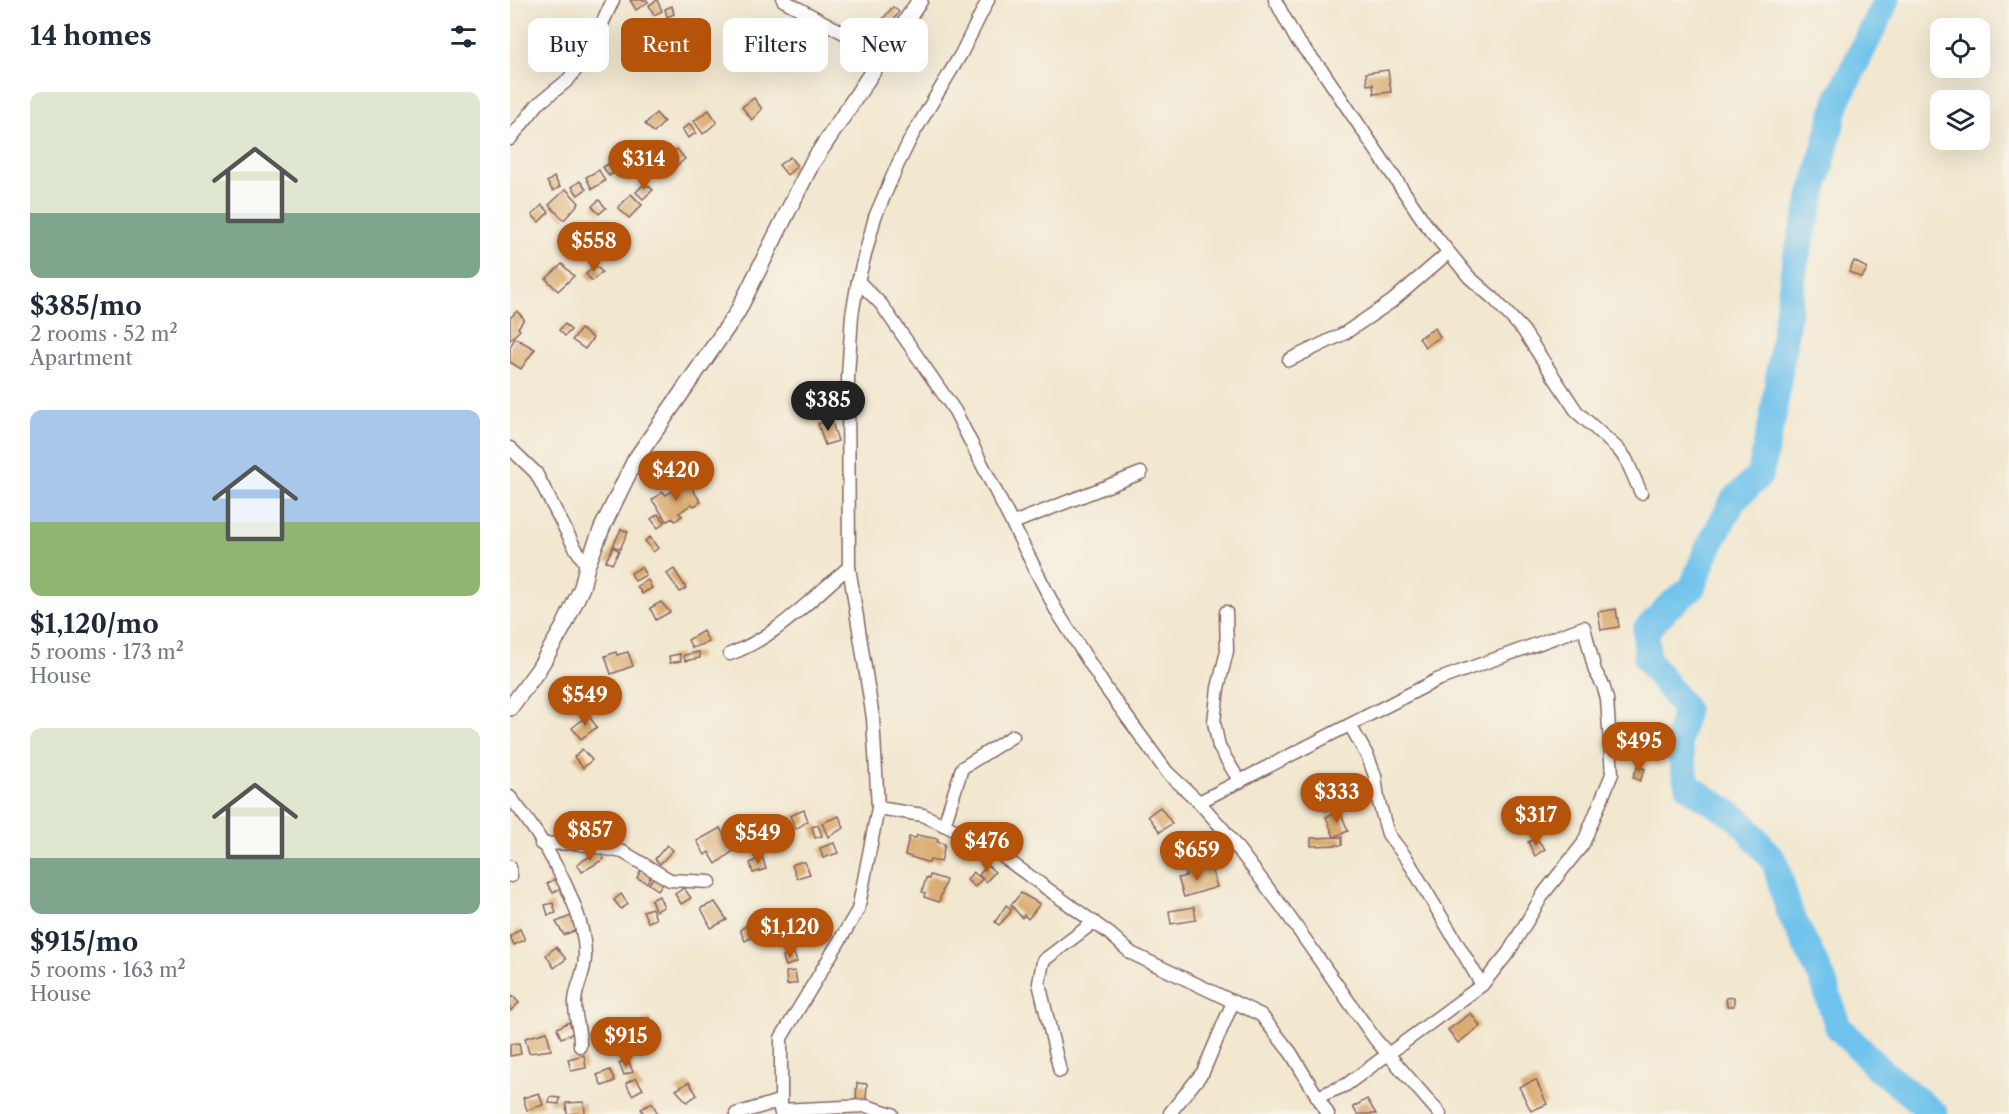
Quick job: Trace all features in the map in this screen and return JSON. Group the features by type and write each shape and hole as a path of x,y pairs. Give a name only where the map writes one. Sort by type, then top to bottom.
{"street":[{"path":"510,139 538,104 568,80 588,54 613,0"},
{"path":"783,0 840,31"},
{"path":"907,18 920,0"},
{"path":"780,1108 781,1038 791,1017 844,936 858,910 878,808 873,718 849,567 848,376 852,315 858,281 875,217 898,164 961,54 988,0"},
{"path":"1275,0 1296,39 1324,74 1412,206 1469,277 1494,299 1523,330 1577,412 1622,454 1641,493"},
{"path":"510,708 538,670 564,627 582,587 587,566 615,497 635,460 736,313 812,163 870,72"},
{"path":"1289,360 1345,333 1382,308 1448,252"},
{"path":"858,281 881,304 955,411 1056,610 1105,687 1167,772 1199,801 1283,908 1375,1039 1440,1114"},
{"path":"510,448 536,473 587,566"},
{"path":"1013,523 1141,473"},
{"path":"730,654 744,649 772,631 849,567"},
{"path":"1226,612 1227,651 1214,722 1219,747 1240,782"},
{"path":"1199,801 1437,680 1584,627 1595,671 1607,699 1612,774 1583,844 1544,893 1508,953 1482,986 1346,1085 1317,1097"},
{"path":"1350,725 1368,757 1375,776 1378,799 1388,834 1407,859 1482,986"},
{"path":"944,825 962,768 1013,736"},
{"path":"510,797 541,843 578,915 586,954 585,970 575,1000 576,1017 581,1033 580,1046"},
{"path":"878,808 923,815 988,846 1094,922 1131,953 1261,1015 1276,1031 1328,1114"},
{"path":"541,843 575,843 622,852 670,880 710,882"},
{"path":"1060,1071 1040,983 1040,970 1043,961 1094,922"},
{"path":"1170,1113 1203,1072 1233,1002"},
{"path":"736,1114 780,1108 866,1106 892,1114"}],"building":[{"path":"630,0 647,0 648,2 636,10"},
{"path":"657,0 662,11 654,15 649,5"},
{"path":"672,6 674,14 667,17 665,9"},
{"path":"893,7 899,12 895,18 884,18"},
{"path":"1388,70 1391,92 1374,94 1373,84 1367,85 1366,73"},
{"path":"754,98 762,109 752,120 742,107"},
{"path":"709,110 717,122 703,134 694,121"},
{"path":"656,113 664,122 654,133 645,124"},
{"path":"690,124 696,133 688,138 682,129"},
{"path":"677,149 685,159 673,169 665,159"},
{"path":"790,157 797,166 787,175 779,165"},
{"path":"615,160 620,169 609,176 603,167"},
{"path":"599,170 605,181 592,189 586,177"},
{"path":"554,177 560,187 553,191 547,182"},
{"path":"580,181 586,189 578,195 572,187"},
{"path":"645,183 653,190 643,199 636,192"},
{"path":"566,189 579,203 564,220 549,205"},
{"path":"631,194 642,205 629,218 618,208"},
{"path":"599,200 606,208 599,214 592,206"},
{"path":"542,205 549,212 539,222 532,215"},
{"path":"608,222 616,231 611,236 603,228"},
{"path":"591,234 601,244 586,259 576,249"},
{"path":"1854,261 1867,268 1862,278 1849,272"},
{"path":"562,264 574,276 558,291 546,279"},
{"path":"595,265 602,272 592,281 586,274"},
{"path":"517,311 524,319 518,328 520,330 510,340 510,318"},
{"path":"565,324 571,330 565,336 559,330"},
{"path":"1435,328 1440,337 1425,347 1419,338"},
{"path":"581,329 593,338 585,349 572,340"},
{"path":"515,338 535,349 521,369 510,362 510,347"},
{"path":"831,419 838,441 825,445 818,424"},
{"path":"687,481 701,502 694,506 692,504 679,513 682,516 675,521 673,518 667,521 652,500 663,492 666,495"},
{"path":"658,514 665,522 658,528 651,519"},
{"path":"621,529 628,532 620,549 613,546"},
{"path":"650,537 658,548 653,552 645,541"},
{"path":"613,547 619,551 612,564 606,561"},
{"path":"641,567 646,575 635,581 631,573"},
{"path":"674,569 686,588 680,592 667,574"},
{"path":"648,580 652,588 642,594 637,586"},
{"path":"661,602 670,612 656,620 650,608"},
{"path":"1616,609 1619,627 1601,630 1598,612"},
{"path":"703,631 709,642 692,648 688,640"},
{"path":"616,652 617,655 628,652 633,666 611,674 605,656"},
{"path":"699,652 700,658 685,661 684,655"},
{"path":"680,654 681,661 670,663 669,656"},
{"path":"588,715 597,727 581,739 572,728"},
{"path":"1635,737 1646,740 1642,757 1632,755"},
{"path":"582,749 592,760 583,768 574,757"},
{"path":"1638,766 1645,769 1640,781 1633,777"},
{"path":"1333,784 1340,807 1325,811 1318,788"},
{"path":"1160,807 1172,823 1160,832 1148,816"},
{"path":"804,810 808,821 796,829 790,816"},
{"path":"1340,811 1348,831 1334,837 1326,817"},
{"path":"839,816 844,828 828,837 822,823"},
{"path":"818,825 822,836 815,838 812,827"},
{"path":"782,827 785,834 775,840 771,831"},
{"path":"720,828 733,851 716,864 709,852 705,855 697,841"},
{"path":"770,832 773,841 761,846 758,837"},
{"path":"917,835 938,839 937,842 945,844 941,862 930,860 929,863 905,855 909,837 916,838"},
{"path":"1342,837 1342,845 1311,846 1311,838"},
{"path":"1536,838 1545,849 1535,856 1528,842"},
{"path":"834,843 838,853 823,858 820,848"},
{"path":"667,845 673,850 660,864 655,859"},
{"path":"599,851 604,859 582,872 577,864"},
{"path":"762,856 766,869 753,873 750,863"},
{"path":"805,862 810,874 797,878 792,865"},
{"path":"987,865 995,872 986,882 979,875"},
{"path":"1211,867 1217,887 1184,897 1178,878 1186,876 1185,872"},
{"path":"641,870 651,875 647,883 637,878"},
{"path":"973,872 982,879 975,887 967,880"},
{"path":"930,875 946,880 939,902 924,897 925,893 922,892 926,878 929,879"},
{"path":"654,876 663,883 658,890 649,884"},
{"path":"556,878 562,887 553,893 547,884"},
{"path":"684,888 691,898 681,904 675,894"},
{"path":"1021,893 1040,904 1028,919 1024,915 1022,918 1011,905"},
{"path":"621,894 628,904 621,909 614,900"},
{"path":"659,896 664,907 656,911 651,900"},
{"path":"715,902 727,920 711,928 701,908"},
{"path":"553,903 556,913 548,915 545,905"},
{"path":"1006,905 1011,909 1010,913 999,925 995,922"},
{"path":"1194,907 1196,920 1171,924 1169,911"},
{"path":"652,908 656,919 648,922 643,911"},
{"path":"792,911 798,923 788,928 782,916"},
{"path":"571,916 576,930 564,935 556,922"},
{"path":"755,919 761,933 745,941 740,930"},
{"path":"809,927 813,940 796,946 791,934"},
{"path":"520,929 525,940 514,945 510,936"},
{"path":"556,947 566,959 554,968 546,955"},
{"path":"793,951 797,962 786,966 783,957"},
{"path":"795,971 797,983 787,985 786,972"},
{"path":"513,996 519,1003 510,1011 510,999"},
{"path":"1734,997 1734,1006 1727,1006 1726,998"},
{"path":"1471,1013 1480,1026 1458,1043 1448,1030"},
{"path":"649,1018 654,1027 647,1031 642,1021"},
{"path":"569,1022 574,1033 561,1038 557,1028"},
{"path":"604,1025 609,1041 598,1045 593,1029"},
{"path":"631,1030 637,1041 626,1049 619,1036"},
{"path":"547,1032 551,1050 529,1053 525,1038"},
{"path":"519,1043 521,1054 510,1056 510,1044"},
{"path":"584,1055 586,1068 571,1071 568,1059"},
{"path":"628,1060 633,1072 624,1075 619,1063"},
{"path":"610,1070 615,1081 602,1086 597,1075"},
{"path":"636,1078 643,1089 632,1095 626,1083"},
{"path":"1536,1080 1547,1104 1531,1111 1519,1087"},
{"path":"689,1082 697,1095 687,1102 676,1090"},
{"path":"857,1083 867,1084 866,1100 856,1099"},
{"path":"539,1093 543,1105 527,1110 523,1098"},
{"path":"550,1097 560,1098 559,1104 549,1103"},
{"path":"1367,1099 1376,1114 1357,1114 1353,1107"},
{"path":"584,1102 585,1113 567,1114 566,1103"},
{"path":"652,1103 658,1114 644,1114 641,1109"}],"waterway":[{"path":"1887,0 1837,101 1795,262 1773,416 1760,475 1733,501 1707,550 1692,588 1669,606 1646,630 1647,659 1685,709 1678,744 1688,786 1741,821 1775,862 1789,911 1823,980 1838,1027 1880,1070 1935,1114"}]}
